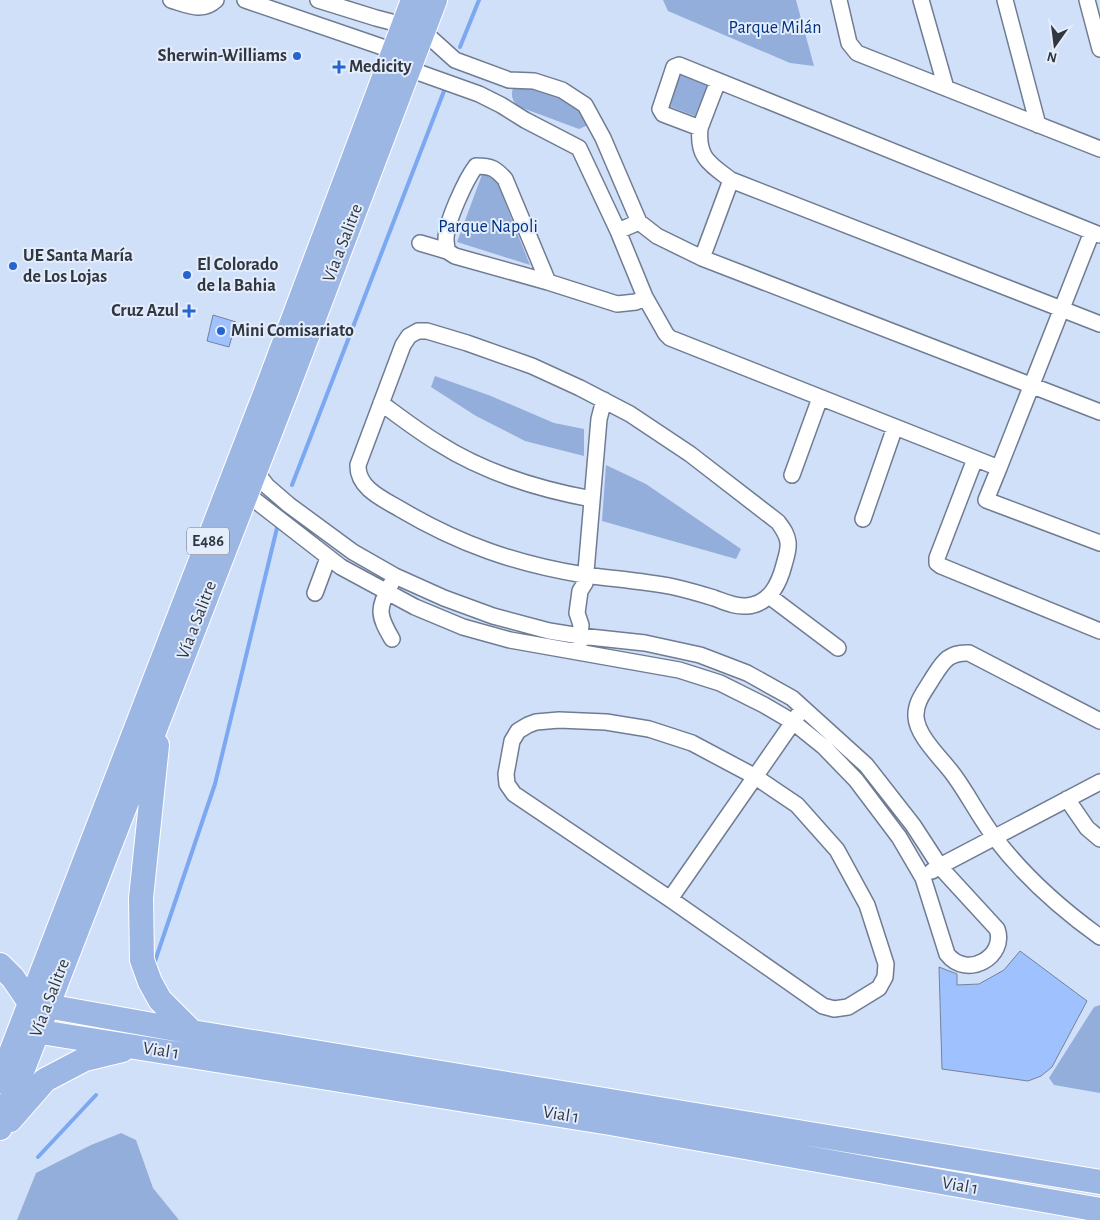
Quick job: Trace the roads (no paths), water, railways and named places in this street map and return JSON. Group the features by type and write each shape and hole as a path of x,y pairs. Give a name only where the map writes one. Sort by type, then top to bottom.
{"main road":[{"name":"Vía a Salitre","path":"38,1005 161,711 256,472 409,69 413,29 413,0"},
{"name":"Vía a Salitre","path":"0,1129 38,1005 394,51 435,0"},
{"path":"161,711 141,898 140,932 142,960 150,982 160,1000 192,1032"},
{"path":"0,965 38,1005 1100,1182"},
{"name":"Vía a Salitre","path":"0,1081 29,1030"},
{"name":"Vial 1","path":"29,1030 610,1123 1100,1210"},
{"path":"0,1129 45,1080 85,1059 136,1047"}],"street":[{"path":"171,0 201,8 210,6 216,0"},
{"path":"245,0 275,5 320,26 394,51"},
{"path":"839,0 849,43 857,53 1100,148"},
{"path":"921,0 946,88"},
{"path":"1005,0 1038,125"},
{"path":"1087,0 1100,49"},
{"path":"320,26 323,2 413,29 455,60 475,68 509,80 534,81 562,90 585,105 603,138 639,222 657,236 702,258 1100,412"},
{"path":"446,83 455,60"},
{"path":"700,128 660,112 674,67 679,65 1096,234 1062,309 986,500"},
{"path":"467,90 475,68"},
{"path":"409,69 467,90 501,105 524,120 579,148 618,231 645,297 670,338 999,468"},
{"path":"501,105 509,80"},
{"path":"718,81 700,128 698,143 712,166 732,180 1100,324"},
{"path":"579,148 603,138"},
{"path":"448,250 446,238 450,219 470,174 476,166 486,166 495,169 505,179 548,282"},
{"path":"702,258 732,180"},
{"path":"618,231 639,222"},
{"path":"420,243 448,250 454,256 548,282 617,304 628,304 645,297"},
{"path":"423,331 499,354 556,377 604,400 630,414 690,454 778,522 786,536 788,549 780,581 769,596 759,604 739,606 674,588 629,580 585,579 475,548 419,521 394,506 364,485 359,476 358,465 405,340 413,333 423,331"},
{"path":"792,475 820,398"},
{"path":"578,653 580,630 586,616 589,592 585,579 599,419 604,400"},
{"path":"382,403 438,444 485,468 536,487 592,499"},
{"path":"863,519 895,428"},
{"path":"975,459 937,558 937,563 1100,631"},
{"path":"246,494 342,567 415,607 462,627 510,640 679,670 712,680 764,705 793,722 824,747 856,780 899,837 923,878 947,954 952,960 966,966 985,961 999,944 996,929 940,866 913,825 866,765 792,698 761,681 700,655 580,630 549,631 493,616 444,598 396,576 353,552 289,505 267,486 256,472"},
{"path":"963,491 1100,543"},
{"path":"342,567 353,552"},
{"path":"315,592 328,558"},
{"path":"392,639 382,621 382,604 386,592 396,576"},
{"path":"769,596 838,648"},
{"path":"1100,721 970,653 959,652 949,656 919,701 916,717 920,732 968,794 994,837 1026,874 1071,917 1100,937"},
{"path":"670,899 803,708"},
{"path":"559,720 606,722 649,729 692,743 754,776 797,805 838,850 866,905 886,964 884,977 879,988 848,1007 834,1009 823,1006 670,899 514,794 507,784 506,774 512,741 518,731 528,724 559,720"},
{"path":"923,878 940,866 1100,782"},
{"path":"1066,799 1087,828 1100,839"}],"waterway":[{"path":"460,47 479,0"},
{"path":"292,485 444,91"},
{"path":"154,964 215,784 277,528"},
{"path":"38,1157 96,1095"}],"place":[{"name":"Sherwin-Williams","path":"297,56"},
{"name":"Medicity","path":"339,67"},
{"name":"UE Santa María de Los Lojas","path":"13,266"},
{"name":"El Colorado de la Bahia","path":"187,275"},
{"name":"Cruz Azul","path":"189,311"},
{"name":"Mini Comisariato","path":"221,331"}],"park label":[{"name":"Parque Milán","path":"775,28"},
{"name":"Parque Napoli","path":"488,227"}]}
